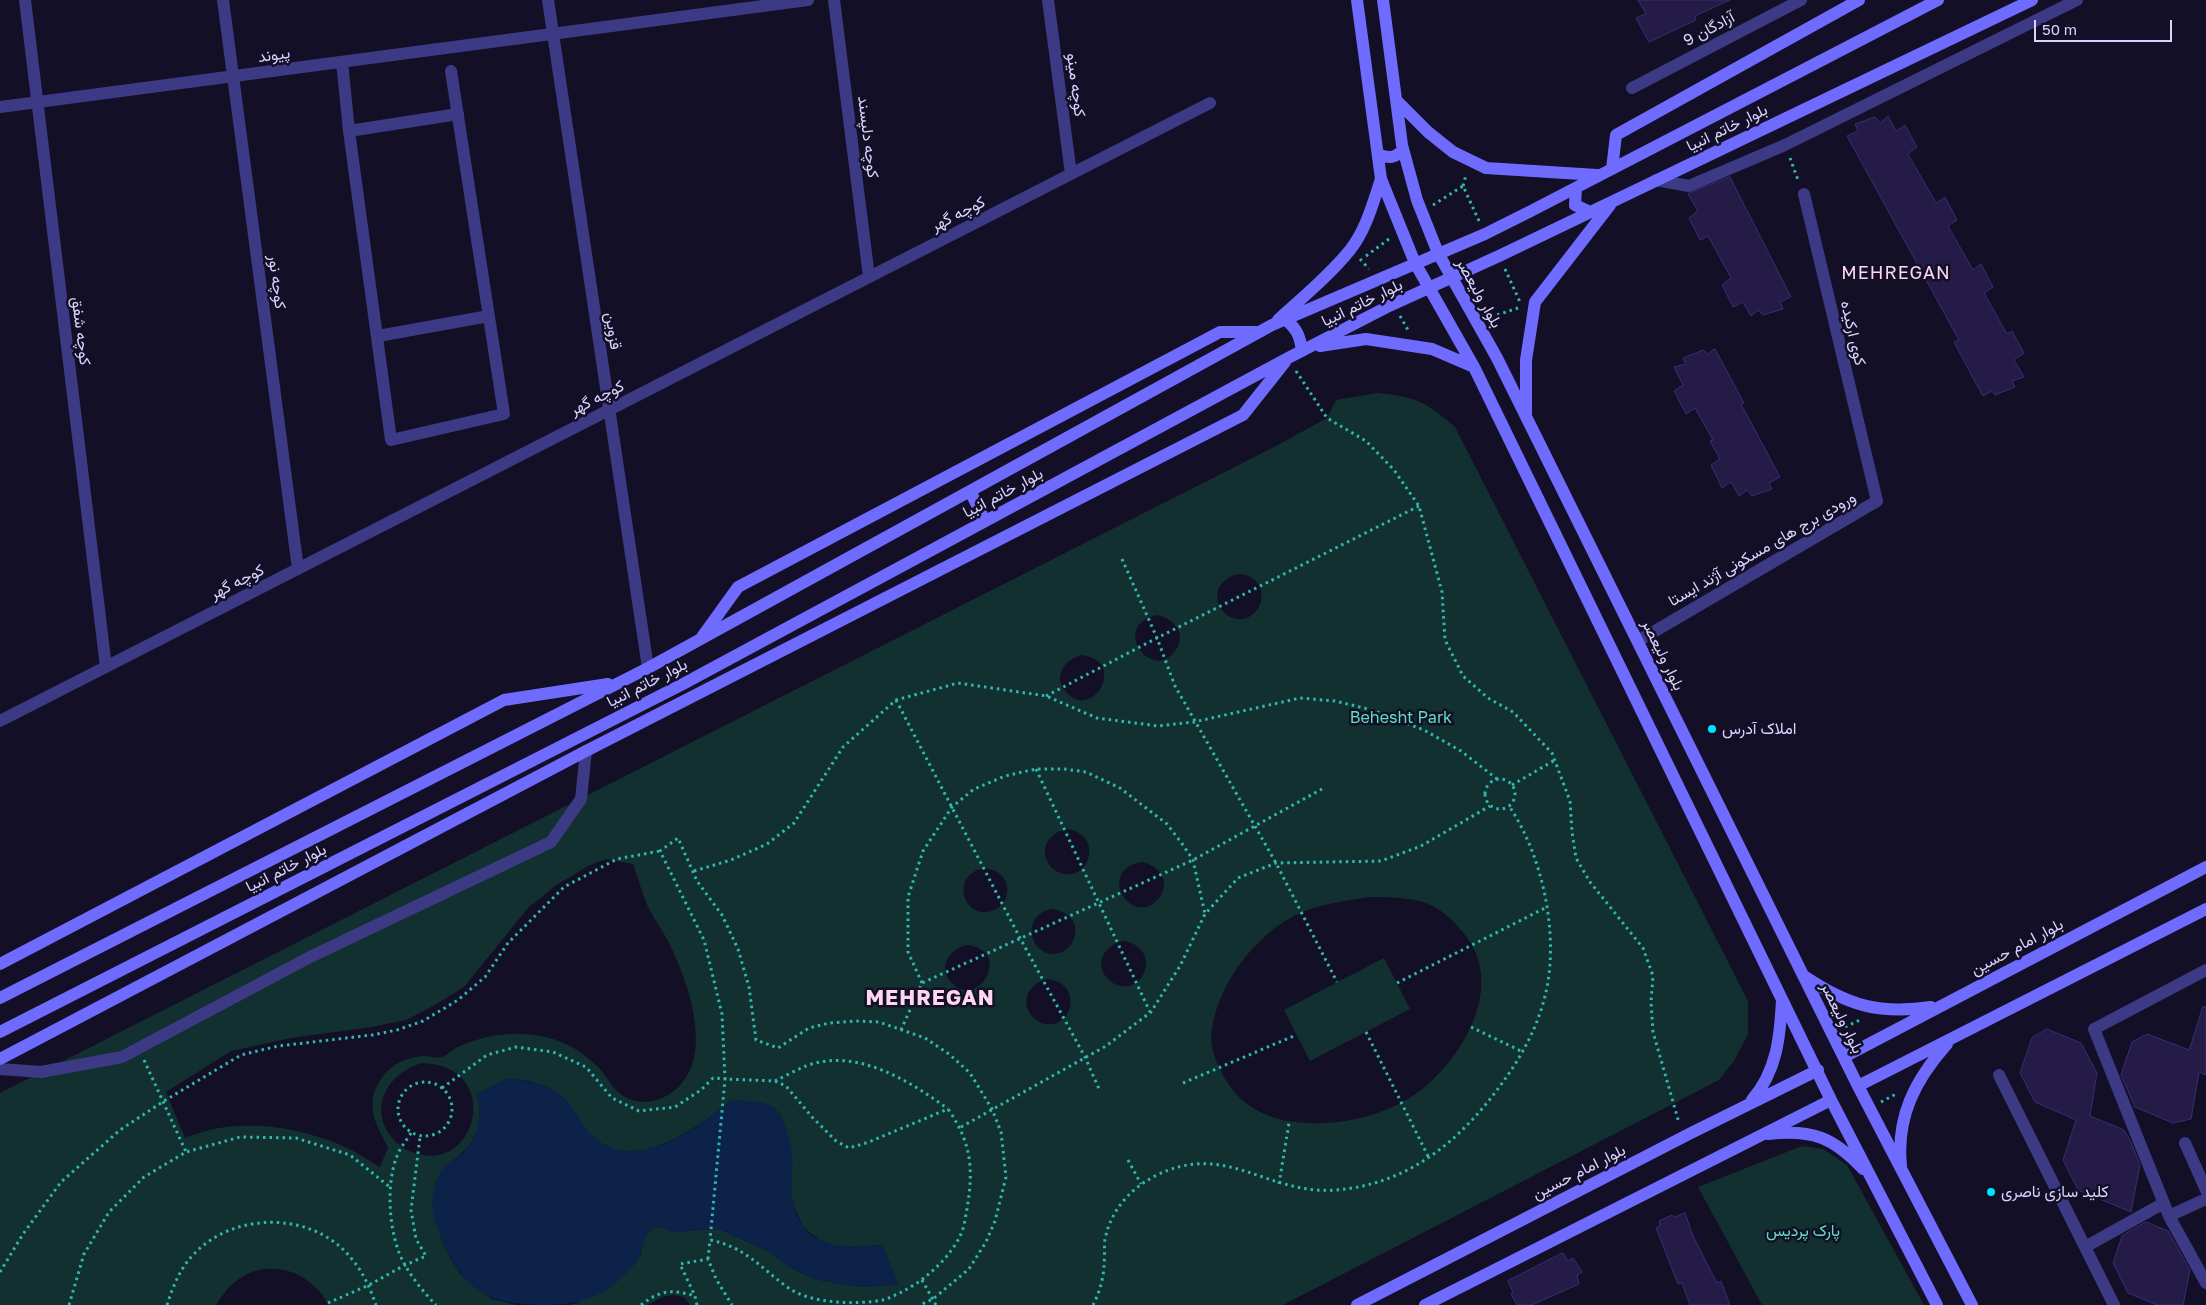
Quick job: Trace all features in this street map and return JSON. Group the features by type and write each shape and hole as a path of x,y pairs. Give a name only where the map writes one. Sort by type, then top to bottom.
{"main road":[{"path":"1357,0 1381,179 1415,263 1474,367 1831,1100 1938,1305"},
{"name":"بلوار ولیعصر","path":"1383,0 1403,150 1417,200 1438,253 1497,358 1858,1086 1972,1305"},
{"path":"1612,169 1616,135 1859,0"},
{"name":"بلوار خاتم انبیا","path":"0,998 648,668 1258,332 1485,234 1938,0"},
{"name":"بلوار خاتم انبیا","path":"0,1032 683,684 1304,349 2032,0"},
{"path":"1397,101 1428,132 1454,152 1486,168 1600,175"},
{"path":"1378,154 1392,158 1403,150"},
{"path":"1272,325 1324,278 1351,249 1367,219 1381,179"},
{"path":"1576,188 1575,205 1590,212"},
{"path":"1526,416 1526,360 1535,302 1613,201"},
{"path":"1286,320 1295,328 1304,349 1366,339 1432,349 1474,367"},
{"path":"700,640 738,587 1220,332 1258,332"},
{"path":"0,1059 586,751 1243,414 1288,358"},
{"path":"970,491 985,521"},
{"path":"0,964 504,700 620,682"},
{"name":"بلوار امام حسین","path":"1844,1057 2206,867"},
{"path":"1858,1086 2206,909"},
{"path":"1804,976 1836,996 1866,1008 1895,1010 1941,1006"},
{"path":"1749,1104 1762,1088 1772,1068 1778,1042 1782,997"},
{"path":"1902,1171 1900,1138 1907,1104 1923,1073 1952,1038"},
{"name":"بلوار امام حسین","path":"1357,1305 1683,1137 1818,1070"},
{"path":"1425,1305 1831,1100"},
{"path":"1761,1135 1791,1132 1816,1135 1838,1146 1873,1180"}],"street":[{"name":"کوچه شفق","path":"25,0 106,667"},
{"name":"کوچه نور","path":"223,0 298,569"},
{"name":"قزوین","path":"548,0 648,668"},
{"name":"پیوند","path":"0,108 808,0"},
{"name":"کوچه دلپسند","path":"834,0 869,277"},
{"name":"کوچه مینو","path":"1048,0 1071,174"},
{"name":"آزادگان 9","path":"1632,88 1800,0"},
{"path":"1656,180 1689,186 1785,146 2077,0"},
{"path":"342,62 349,131 391,440 504,414 451,72"},
{"name":"کوچه گهر","path":"0,721 1210,104"},
{"path":"349,131 458,114"},
{"name":"کوی ارکیده","path":"1804,194 1877,501"},
{"path":"378,336 489,316"},
{"name":"ورودی برج های مسکونی آژند ایستا","path":"1638,641 1877,501"},
{"path":"0,1069 41,1072 122,1057 310,957 551,842 580,799 586,751"},
{"path":"2206,970 2094,1029 2169,1216 2206,1283"},
{"path":"1998,1076 2114,1305"},
{"path":"2184,1143 2206,1190"},
{"path":"2169,1216 2206,1199"},
{"path":"2085,1247 2164,1203"}],"path":[{"path":"1785,146 1804,194"},
{"path":"1288,358 1327,418 1366,441 1394,470 1419,506 1442,592 1445,640 1462,676 1488,698 1513,712 1552,753 1570,800 1576,858 1590,882 1643,948 1653,976 1651,1002 1654,1032 1683,1137"},
{"path":"1046,696 1419,506"},
{"path":"1122,559 1157,638 1175,686 1276,863 1336,982"},
{"path":"694,872 731,860 767,844 794,823 843,747 896,700 958,683 1046,696 1097,718 1158,726 1194,722 1300,698 1335,701 1372,710 1424,730 1461,751 1497,779"},
{"path":"896,700 1020,938 1085,1057 1099,1089"},
{"path":"1512,785 1555,760"},
{"path":"1036,769 1151,1012"},
{"path":"922,983 908,952 908,897 923,851 952,807 974,790 1005,776 1036,769 1064,769 1086,772 1120,788 1167,824 1193,860 1205,914"},
{"path":"1497,779 1506,780 1512,785 1514,798 1509,806 1500,809 1490,806 1484,793 1488,783 1497,779"},
{"path":"901,1030 922,983 1193,860 1322,789"},
{"path":"961,1127 1106,1046 1151,1012 1180,966 1205,914 1238,878 1276,863 1381,861 1421,846 1490,806"},
{"path":"1093,1305 1104,1267 1105,1240 1112,1218 1123,1200 1141,1184 1181,1165 1205,1163 1232,1167 1279,1184 1302,1188 1334,1190 1351,1188 1395,1175 1429,1158 1452,1141 1471,1123 1508,1076 1523,1052 1546,996 1550,961 1547,907 1537,866 1525,834 1509,806"},
{"path":"0,1272 23,1234 61,1182 120,1130 164,1101 241,1055 278,1046 372,1035 397,1030 423,1021 458,1000 485,977 508,943 564,886 617,859 660,851 678,838 697,881 722,914 738,949 749,987 756,1040 778,1048 809,1028 847,1021 879,1022 925,1038 949,1054 970,1073 992,1109 1001,1132 1006,1177 995,1221 986,1242 969,1269 933,1299 920,1305"},
{"path":"660,851 704,940 722,1014 725,1079 708,1259 716,1279 732,1305"},
{"path":"1397,983 1547,907"},
{"path":"1471,1027 1523,1052"},
{"path":"1366,1032 1429,1158"},
{"path":"1183,1084 1296,1035"},
{"path":"442,1088 487,1055 516,1047 553,1052 586,1067 612,1098 639,1111 675,1107 701,1090 713,1078 775,1081 786,1086 812,1117 836,1141 849,1148 869,1142 948,1109"},
{"path":"138,1048 186,1152"},
{"path":"710,1240 727,1244 743,1252 789,1288 828,1303 846,1304 881,1301 900,1294 938,1267 963,1230 971,1192 969,1151 961,1127 948,1109 921,1089 896,1076 867,1066 838,1060 807,1065 775,1081"},
{"path":"426,1082 442,1088 449,1095 452,1103 450,1121 438,1134 420,1136 411,1134 399,1120 398,1102 402,1094 417,1083 426,1082"},
{"path":"1279,1184 1289,1123"},
{"path":"411,1134 397,1154 392,1172 391,1214 395,1238 405,1264 435,1305"},
{"path":"328,1303 369,1285 405,1264 426,1256 416,1239 411,1210 420,1136"},
{"path":"69,1305 84,1254 109,1212 144,1177 186,1152 240,1137 296,1138 350,1155 391,1188"},
{"path":"1128,1160 1141,1184"},
{"path":"167,1305 175,1279 196,1252 224,1232 257,1222 292,1223 324,1235 350,1256 369,1285 376,1305"},
{"path":"697,1305 695,1296 680,1264 708,1259"},
{"path":"922,1280 936,1305"},
{"path":"641,1305 648,1299 672,1290 695,1296"}],"green space":[{"name":"Behesht Park","path":"1377,393 1401,396 1419,402 1436,411 1455,427 1748,1001 1748,1034 1734,1061 1719,1080 1283,1305 690,1305 684,1297 673,1295 662,1297 648,1305 568,1305 578,1303 641,1255 644,1240 654,1227 665,1228 673,1232 720,1229 767,1251 791,1268 814,1279 861,1287 898,1284 882,1245 836,1246 821,1241 803,1227 792,1202 791,1179 732,1100 682,1135 642,1150 622,1151 604,1145 587,1131 566,1102 555,1091 546,1086 521,1080 477,1094 479,1117 475,1136 464,1151 446,1165 440,1236 449,1256 461,1275 492,1299 516,1305 328,1305 322,1294 303,1278 279,1269 267,1269 254,1271 242,1277 227,1290 216,1305 0,1305 0,1093 1276,446 1327,418 1336,400","holes":["1239,574 1251,577 1258,583 1261,592 1258,609 1252,615 1243,619 1227,615 1219,605 1217,594 1224,581","1157,615 1174,623 1180,633 1179,645 1165,659 1155,660 1146,656 1139,649 1136,639 1137,629 1143,621","1082,655 1096,660 1103,668 1104,677 1101,687 1095,695 1086,700 1076,699 1066,692 1060,680 1062,669 1070,660","1067,829 1079,833 1086,839 1089,857 1079,871 1071,874 1061,873 1054,870 1049,864 1045,854 1046,844 1057,833","606,859 633,864 648,907 670,944 679,965 686,983 695,1022 696,1042 694,1060 687,1076 675,1090 655,1101 643,1102 632,1100 620,1094 598,1067 571,1047 541,1036 509,1034 492,1036 472,1042 456,1048 440,1058 424,1056 410,1058 397,1064 386,1073 374,1092 373,1101 374,1117 388,1147 380,1167 336,1143 294,1130 263,1126 234,1126 219,1128 185,1138 166,1092 231,1051 291,1038 372,1027 406,1020 464,987 528,908 555,886 588,866","1141,862 1153,866 1164,880 1163,892 1149,906 1139,907 1130,903 1123,895 1120,886 1121,876 1128,867","984,868 999,873 1006,881 1007,891 1000,907 984,912 975,910 969,904 964,888 966,879 973,872","1371,897 1402,898 1426,903 1444,913 1460,929 1474,948 1480,969 1481,990 1477,1012 1468,1033 1442,1070 1426,1086 1401,1103 1371,1115 1340,1122 1309,1123 1280,1119 1255,1109 1234,1092 1226,1080 1212,1048 1211,1034 1215,1013 1228,982 1259,942 1285,921 1316,907","1052,909 1063,912 1071,918 1074,922 1075,932 1072,943 1068,948 1062,952 1052,954 1043,951 1037,946 1033,938 1034,920 1041,913","1123,941 1135,945 1142,951 1146,960 1146,969 1136,983 1127,986 1117,985 1106,976 1103,972 1102,961 1109,948","967,945 981,949 988,957 990,967 987,977 972,990 961,989 951,982 947,976 945,965 947,959 955,950","1048,979 1060,983 1067,989 1070,1007 1067,1015 1061,1021 1052,1024 1042,1023 1031,1014 1028,1010 1026,999 1033,986","422,1063 447,1068 464,1080 472,1096 473,1114 468,1132 457,1146 442,1154 423,1155 407,1150 393,1139 385,1127 382,1104 385,1093 399,1075"]},
{"path":"1384,958 1410,1009 1310,1061 1284,1010"},
{"name":"پارک پردیس","path":"1802,1146 1823,1149 1847,1165 1924,1305 1762,1305 1698,1187"}],"water":[{"path":"507,1078 546,1086 568,1103 588,1131 605,1145 623,1150 643,1150 682,1135 732,1100 758,1102 773,1107 782,1118 792,1149 792,1196 798,1218 805,1229 827,1243 840,1246 882,1245 899,1285 861,1287 814,1279 791,1268 767,1251 720,1229 673,1232 665,1228 654,1227 644,1242 639,1258 630,1269 606,1290 587,1299 559,1305 525,1304 496,1299 483,1293 462,1275 444,1245 433,1214 432,1201 441,1170 463,1153 476,1133 479,1118 477,1094"}],"building":[{"path":"1638,0 1730,0 1695,16 1696,20 1649,42 1636,18 1646,14"},
{"path":"1888,116 1896,131 1905,125 1917,147 1908,154 1936,203 1945,197 1957,220 1948,226 1973,270 1981,264 1993,287 1984,293 2007,334 2012,331 2024,353 2014,360 2024,377 2012,381 2015,387 1995,395 1992,391 1983,396 1954,342 1959,340 1847,136 1858,131 1855,124 1875,117 1880,123"},
{"path":"1730,177 1791,297 1780,302 1783,309 1763,315 1758,310 1751,316 1743,302 1733,307 1722,285 1731,278 1708,236 1700,240 1689,218 1698,211 1688,194"},
{"path":"1715,349 1744,403 1741,404 1780,477 1769,483 1772,489 1752,496 1747,490 1739,496 1731,482 1722,488 1711,465 1720,459 1710,441 1713,440 1695,408 1686,414 1674,391 1683,385 1674,367 1686,364 1683,358 1703,350 1707,354"},
{"path":"2203,1007 2206,1007 2206,1075 2199,1072 2191,1119 2173,1123 2135,1107 2121,1075 2132,1042 2147,1034 2189,1050"},
{"path":"2047,1029 2081,1043 2097,1073 2090,1116 2124,1130 2131,1142 2140,1165 2131,1212 2078,1190 2063,1160 2076,1120 2035,1102 2020,1073 2032,1038"},
{"path":"1685,1213 1693,1236 1717,1283 1721,1281 1730,1305 1690,1305 1682,1283 1678,1284 1656,1228 1660,1226 1659,1221 1672,1215 1674,1217"},
{"path":"2146,1222 2168,1231 2190,1270 2183,1305 2157,1305 2128,1293 2113,1263 2122,1236"},
{"path":"1563,1253 1568,1261 1573,1258 1582,1272 1577,1275 1579,1284 1532,1305 1517,1305 1511,1294 1513,1292 1508,1281"}],"place":[{"name":"املاک آدرس","path":"1712,729"},
{"name":"کلید سازی ناصری","path":"1991,1192"}],"district":[{"name":"MEHREGAN","path":"1896,273"},
{"name":"MEHREGAN","path":"930,998"}]}
